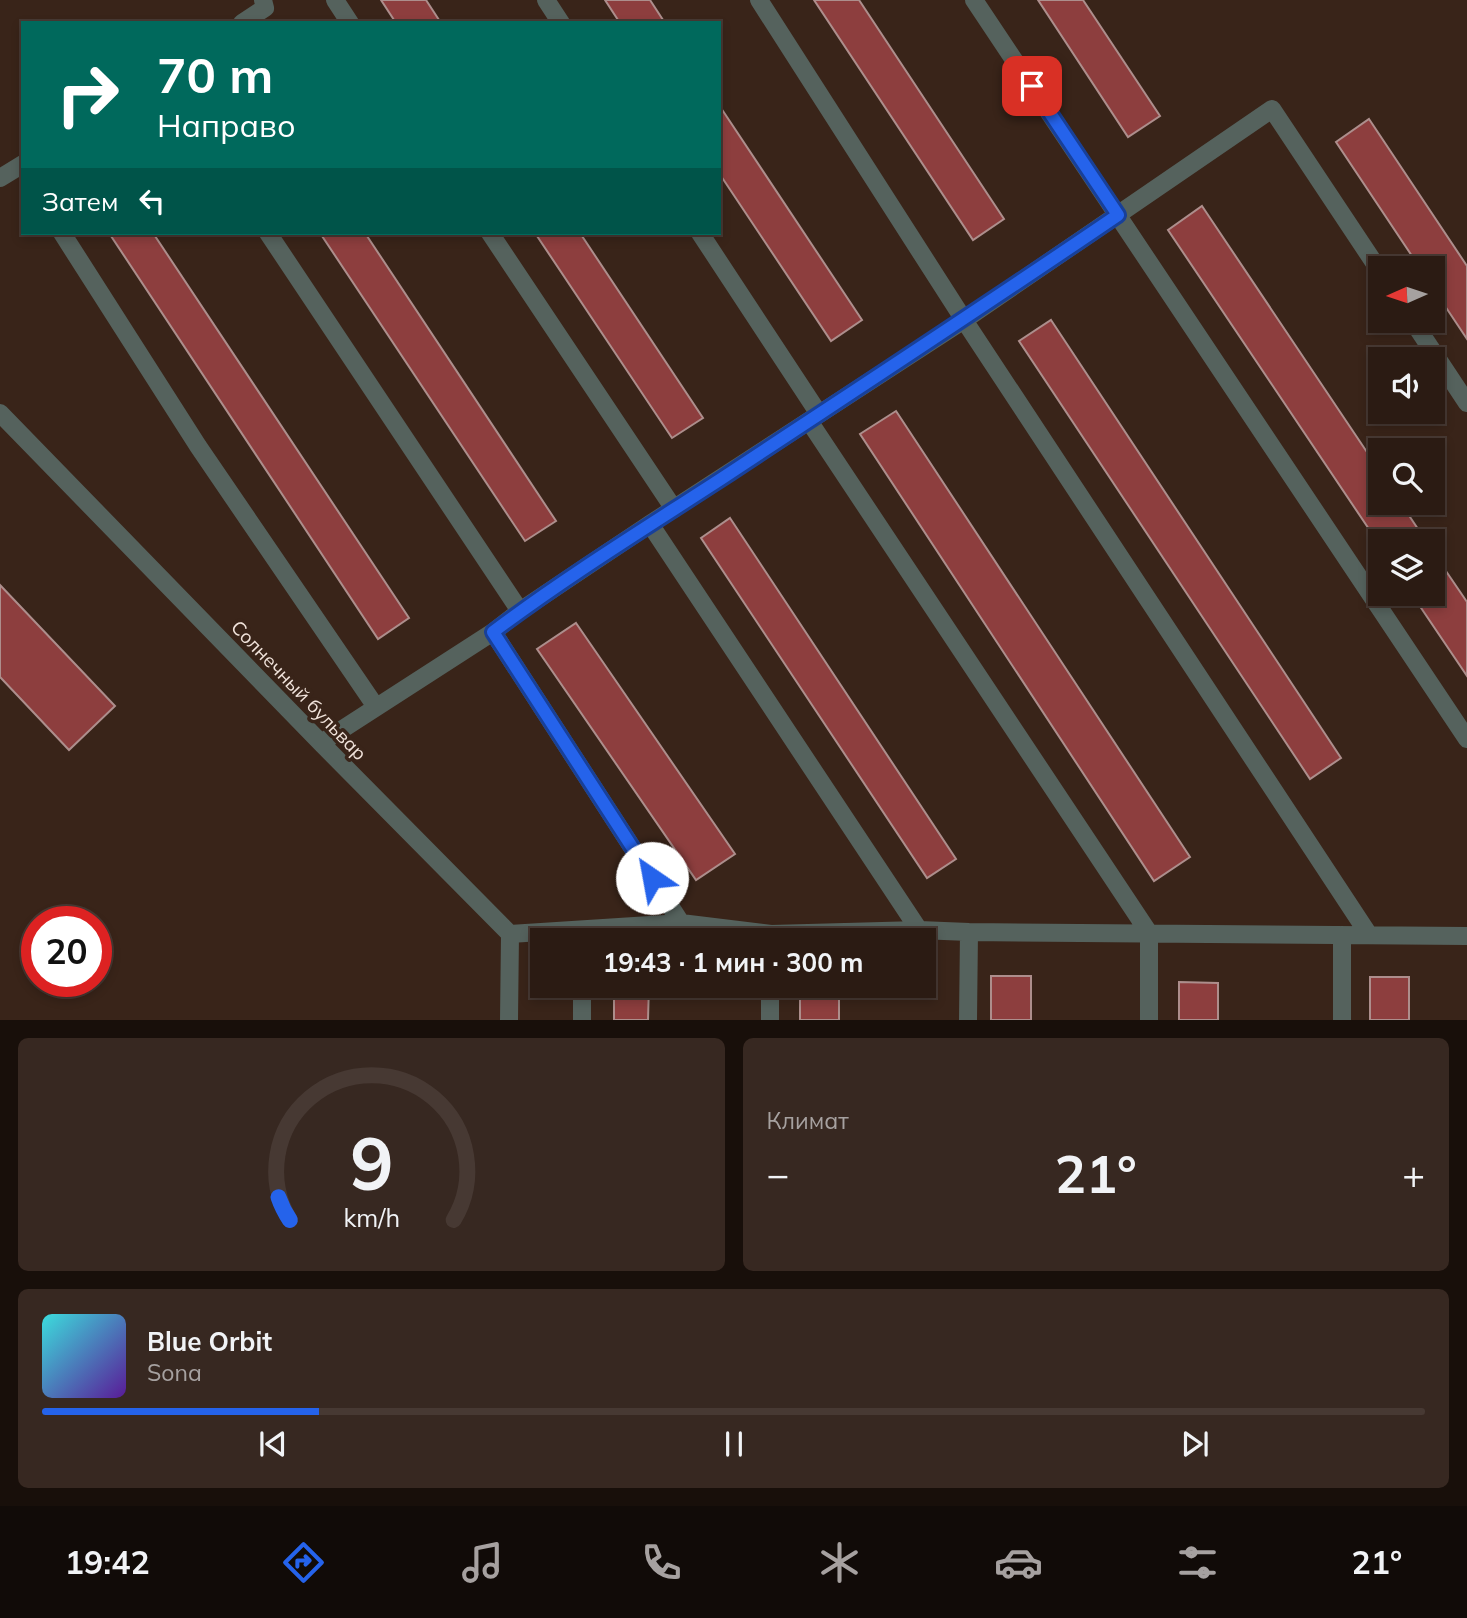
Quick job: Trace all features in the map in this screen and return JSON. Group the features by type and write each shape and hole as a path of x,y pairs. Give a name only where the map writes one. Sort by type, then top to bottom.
{"street":[{"path":"335,0 349,21"},
{"path":"546,0 560,21"},
{"path":"759,0 964,320 1369,935"},
{"path":"974,0 1467,739"},
{"path":"245,21 269,3"},
{"path":"321,743 493,632 650,524 964,320 1272,109 1370,256"},
{"path":"0,178 21,168"},
{"path":"63,235 198,446 376,707"},
{"path":"269,235 520,611"},
{"path":"491,235 674,509"},
{"path":"701,235 814,417 1149,933 1149,1020"},
{"path":"1421,333 1467,403"},
{"name":"Солнечный бульвар","path":"0,413 510,934"},
{"path":"650,524 918,928"},
{"path":"493,632 681,923"},
{"path":"640,928 681,923 713,928"},
{"path":"936,931 1467,936"},
{"path":"968,1020 969,932"},
{"path":"509,1020 510,934 530,934"},
{"path":"1342,935 1342,1020"},
{"path":"582,998 582,1020"},
{"path":"770,1020 771,998"}],"building":[{"path":"381,0 426,0 440,21 395,21"},
{"path":"605,0 650,0 664,21 619,21"},
{"path":"814,0 859,0 1004,219 973,240"},
{"path":"1038,0 1083,0 1160,116 1128,137"},
{"path":"721,108 862,320 831,341 721,176"},
{"path":"1369,119 1467,266 1467,339 1446,308 1446,256 1412,256 1336,142"},
{"path":"1202,206 1368,454 1368,515 1409,515 1418,529 1369,529 1168,230"},
{"path":"110,235 154,235 409,618 378,639"},
{"path":"321,235 366,235 556,521 525,541"},
{"path":"536,235 581,235 703,418 672,438"},
{"path":"1051,320 1341,758 1310,779 1019,341"},
{"path":"896,411 1190,857 1154,881 860,434"},
{"path":"730,518 956,859 927,878 701,538"},
{"path":"1445,570 1467,602 1467,676 1420,606 1445,606"},
{"path":"0,585 115,706 69,750 0,677"},
{"path":"576,623 735,854 696,880 537,649"},
{"path":"991,976 1031,976 1031,1020 991,1020"},
{"path":"1370,977 1409,977 1409,1020 1370,1020"},
{"path":"1179,982 1218,983 1218,1020 1179,1020"},
{"path":"614,998 649,998 648,1020 614,1020"},
{"path":"800,998 839,998 839,1020 800,1020"}],"route":[{"path":"652,878 493,632 650,524 964,320 1118,215 1032,86"}]}
